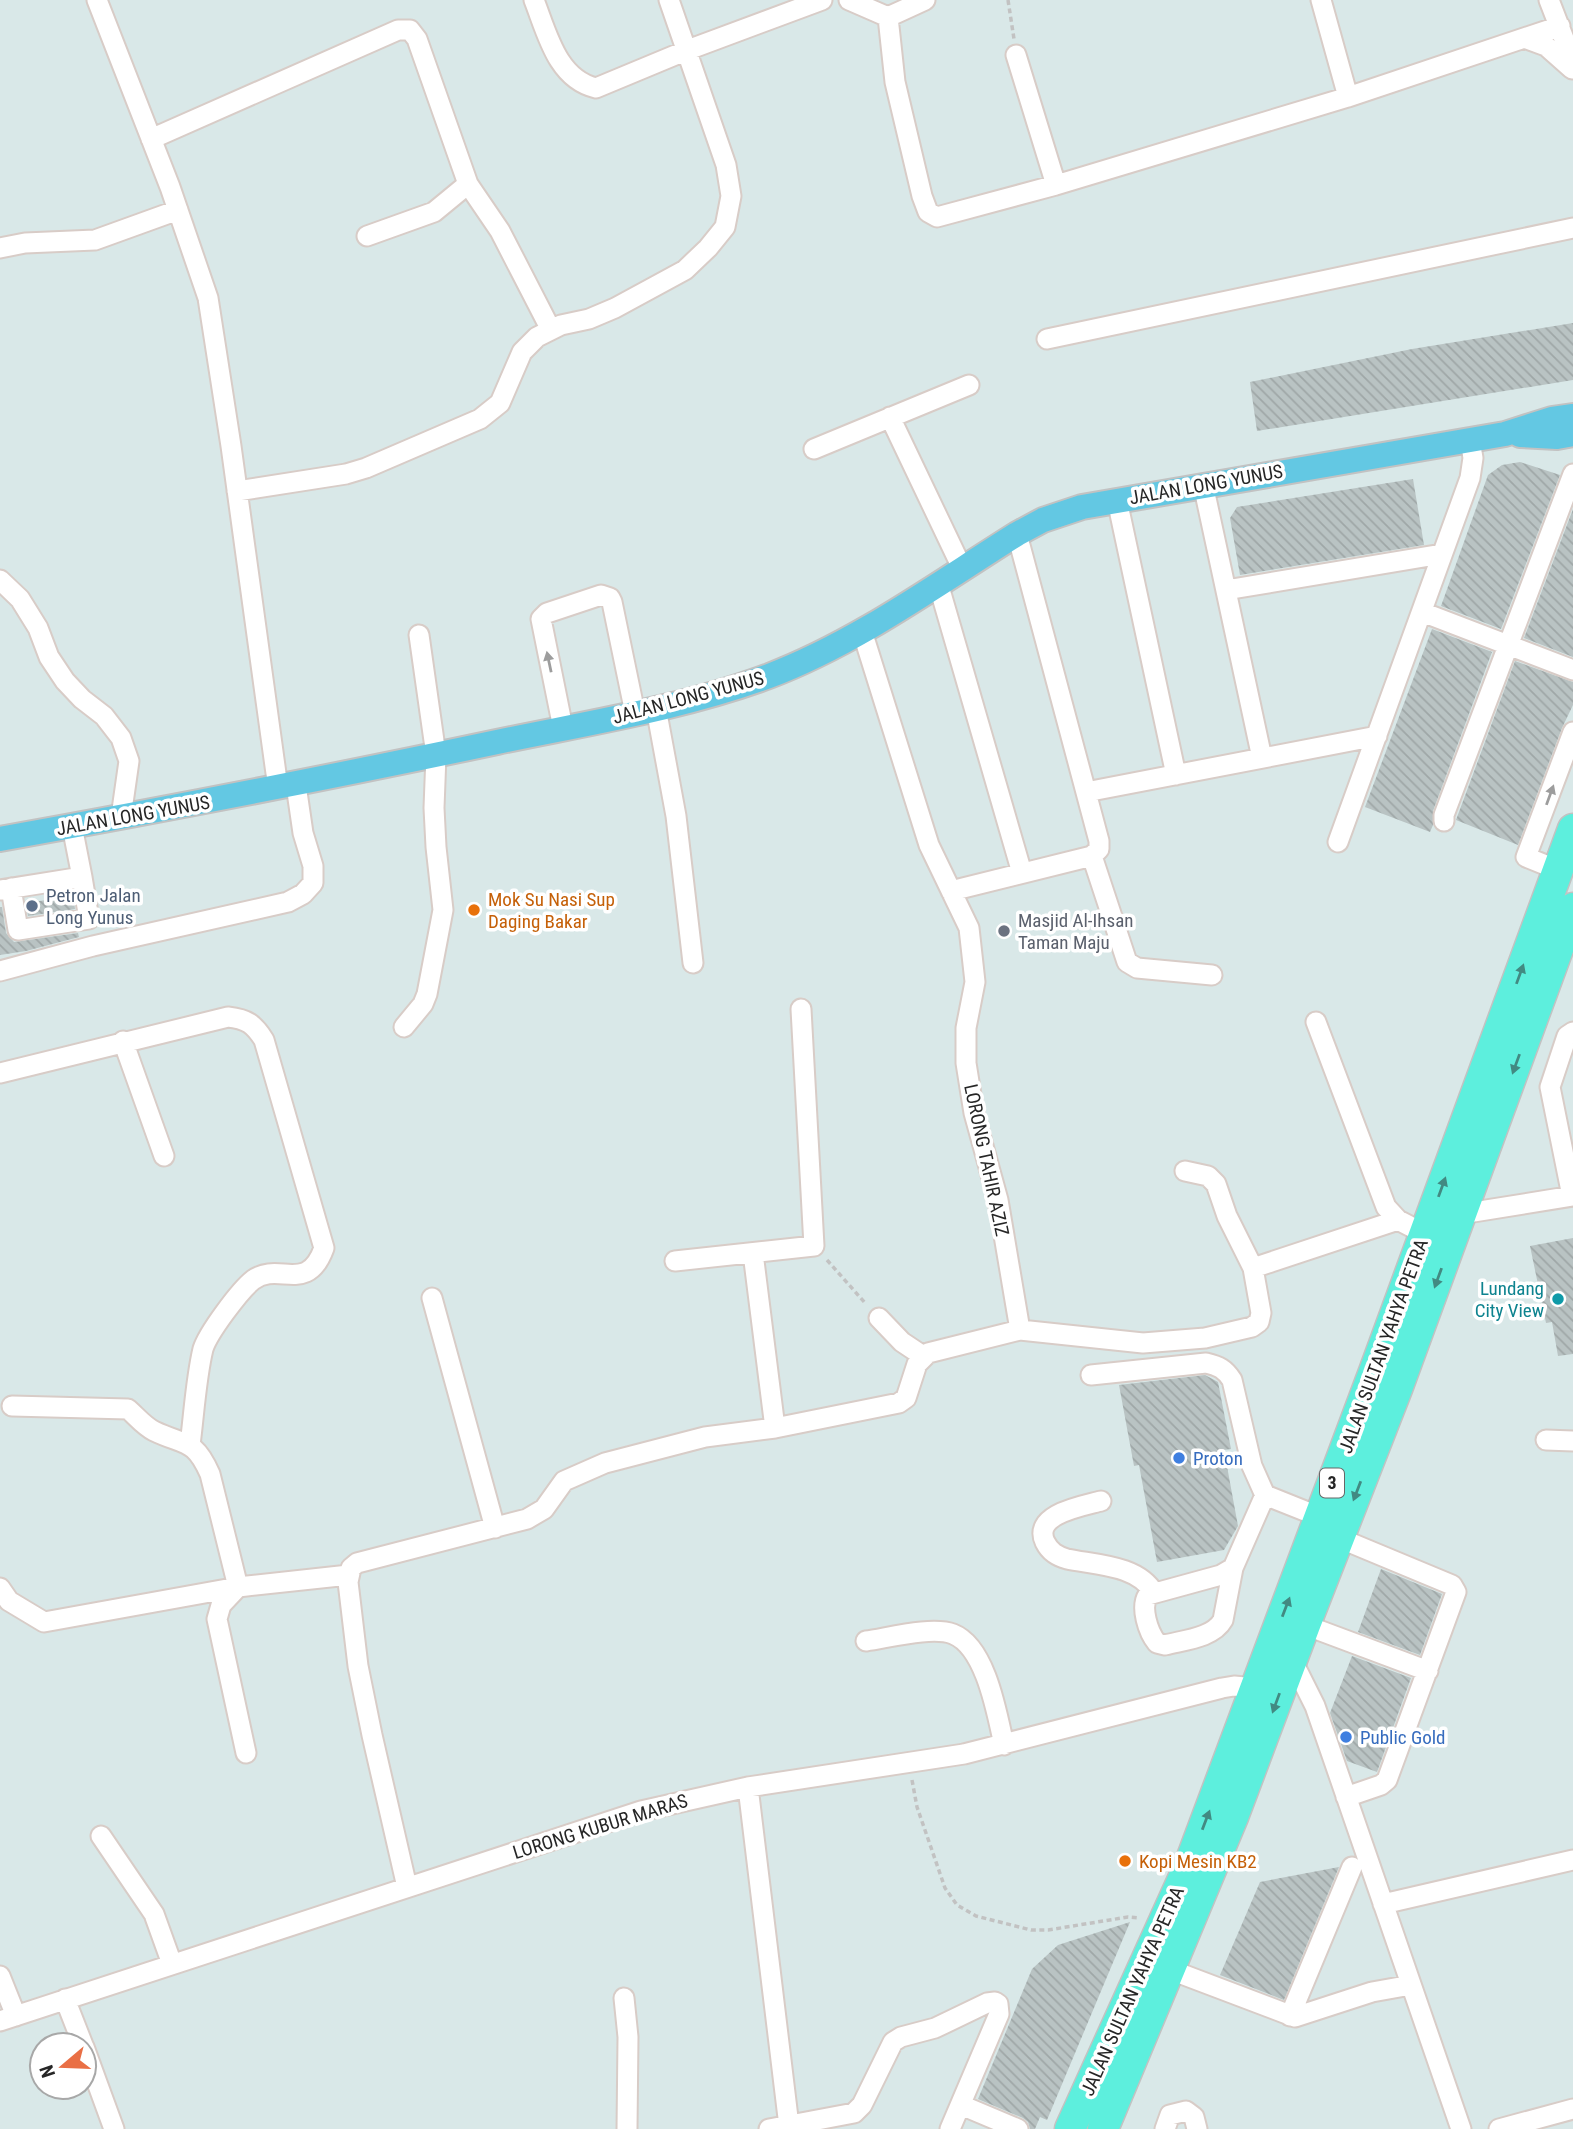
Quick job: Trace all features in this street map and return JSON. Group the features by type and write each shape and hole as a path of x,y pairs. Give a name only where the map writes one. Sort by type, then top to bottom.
{"highway":[{"name":"JALAN SULTAN YAHYA PETRA","path":"1103,2129 1233,1817 1292,1660 1304,1625 1329,1527 1425,1234 1573,829"},
{"name":"JALAN SULTAN YAHYA PETRA","path":"1070,2129 1188,1868 1255,1688 1402,1377 1573,908"}],"main road":[{"name":"JALAN LONG YUNUS","path":"0,839 287,787 646,710 734,688 772,675 862,631 1017,534 1043,520 1082,507 1203,484 1506,434 1552,419 1573,416"},
{"name":"JALAN LONG YUNUS","path":"1506,434 1557,437 1573,434"}],"street":[{"path":"0,971 93,946 288,902 303,894 313,883 313,866 287,787 237,491 208,298 178,210 97,0"},
{"path":"534,0 554,52 566,70 587,86 596,88 685,51 822,0"},
{"path":"237,491 346,474 480,419 500,403 522,352 537,337 561,325 589,319 615,308 685,270 725,227 731,196 726,165 669,0"},
{"path":"849,0 888,17 925,0"},
{"path":"1321,0 1348,97"},
{"path":"1549,0 1573,62"},
{"path":"888,17 895,82 922,196 928,212 937,217 1056,185 1348,97 1560,26"},
{"path":"151,139 404,29 410,30 417,39 468,184 500,231 551,330"},
{"path":"1524,38 1546,46 1573,70"},
{"path":"1016,55 1056,185"},
{"path":"367,236 434,212 468,184"},
{"path":"0,248 25,243 95,240 178,210"},
{"path":"1047,339 1573,228"},
{"path":"814,449 969,385"},
{"path":"890,417 962,568"},
{"path":"1338,842 1472,468 1470,440"},
{"path":"1444,821 1573,474"},
{"path":"1203,484 1262,758"},
{"path":"1117,500 1176,775"},
{"path":"951,891 1092,856 1100,845 1017,534"},
{"path":"1226,590 1442,554"},
{"path":"0,580 20,599 38,628 49,657 65,681 104,716 121,738 129,761 121,817"},
{"path":"938,583 1023,873"},
{"path":"564,728 541,619 547,613 601,595 610,598 612,602 676,816 693,963"},
{"path":"1422,612 1573,670"},
{"name":"LORONG TAHIR AZIZ","path":"862,631 929,845 970,933 975,982 965,1028 966,1063 974,1113 998,1200 1020,1330"},
{"path":"404,1027 423,1004 427,994 443,910 435,834 436,755 419,635"},
{"path":"1558,870 1527,857 1573,732"},
{"path":"1086,792 1377,736"},
{"path":"72,826 82,877 89,919 18,930 6,889 82,877"},
{"path":"1092,856 1127,962 1137,968 1212,975"},
{"path":"675,1261 814,1247 801,1009"},
{"path":"0,1073 228,1017 245,1019 255,1026 264,1040 324,1248 318,1263 307,1272 255,1278 234,1299 204,1347 190,1445"},
{"path":"1316,1022 1387,1207 1398,1220 1425,1234"},
{"path":"1461,1214 1572,1196 1550,1087 1567,1036 1573,1032"},
{"path":"123,1041 164,1156"},
{"path":"407,1887 360,1677 349,1575 351,1569 363,1560 527,1519 544,1509 564,1481 605,1463 705,1437 775,1428 899,1403 906,1398 917,1364 923,1356 934,1350 1020,1330 1143,1343 1205,1338 1252,1327 1259,1322 1261,1313 1253,1268 1227,1216 1213,1179 1204,1174 1185,1171"},
{"path":"1253,1268 1398,1220"},
{"path":"753,1253 775,1428"},
{"path":"432,1298 495,1528"},
{"path":"879,1318 902,1342 923,1356"},
{"path":"1091,1375 1206,1363 1217,1365 1226,1371 1232,1380 1252,1465 1265,1495 1454,1587 1456,1596 1387,1780 1381,1785 1346,1797"},
{"path":"12,1406 128,1409 151,1430 190,1445 203,1458 210,1474 238,1587"},
{"path":"1546,1440 1573,1441"},
{"path":"1233,1569 1221,1576 1148,1595 1144,1606 1157,1643 1165,1645 1212,1632 1219,1627 1223,1620 1233,1569 1265,1495"},
{"path":"1101,1501 1053,1516 1045,1525 1043,1537 1049,1548 1056,1555 1067,1559 1138,1576 1149,1583 1154,1593"},
{"path":"0,1588 9,1601 44,1622 238,1587 349,1575"},
{"path":"238,1587 221,1605 217,1619 246,1753"},
{"path":"1304,1625 1428,1671"},
{"path":"866,1641 934,1631 952,1633 965,1641 993,1694 1004,1745"},
{"path":"1292,1660 1315,1706 1461,2129"},
{"name":"LORONG KUBUR MARAS","path":"8,2018 641,1811 748,1787 909,1763 1004,1745 1222,1688 1255,1688"},
{"path":"748,1787 789,2126"},
{"path":"101,1836 154,1914 172,1964"},
{"path":"1383,1904 1573,1860"},
{"path":"1290,2016 1352,1867"},
{"path":"1171,1970 1290,2016 1301,2017 1372,1992 1411,1984"},
{"path":"0,1976 8,2018"},
{"path":"624,1998 628,2037 627,2129"},
{"path":"65,1999 78,2031"},
{"path":"769,2129 843,2117 859,2109 893,2042 901,2037 935,2028 992,2001 998,2004 999,2014 950,2129"},
{"path":"98,2085 114,2129"},
{"path":"961,2105 1018,2129"},
{"path":"1499,2129 1573,2109"},
{"path":"1165,2129 1170,2115 1186,2111 1194,2117 1197,2129"}],"path":[{"path":"1008,0 1016,55"},
{"path":"814,1247 879,1318"},
{"path":"909,1763 917,1807 945,1888 957,1905 976,1916 1031,1930 1048,1930 1128,1917 1165,1922"}],"building":[{"path":"1573,323 1573,380 1257,431 1250,382 1412,349"},
{"path":"1520,462 1560,475 1501,629 1441,606 1488,475 1502,465"},
{"path":"1413,479 1424,545 1240,575 1230,518 1237,507"},
{"path":"1573,509 1573,657 1524,638"},
{"path":"1432,629 1492,652 1433,811 1430,832 1365,807"},
{"path":"1515,661 1573,682 1573,705 1518,845 1456,820"},
{"path":"73,896 75,909 28,916 26,903"},
{"path":"0,907 6,933 14,942 78,933 79,937 0,955"},
{"name":"Lundang City View","path":"1573,1238 1573,1354 1558,1356 1552,1322 1546,1323 1530,1246"},
{"name":"Proton","path":"1205,1375 1218,1382 1231,1449 1224,1450 1238,1526 1224,1550 1157,1562 1139,1465 1134,1466 1119,1385"},
{"path":"1381,1569 1442,1594 1420,1655 1358,1632"},
{"path":"1352,1656 1411,1678 1377,1772 1347,1761 1330,1713"},
{"path":"1339,1867 1284,2000 1220,1975 1260,1882"},
{"path":"1130,1922 1047,2120 1040,2117 1035,2129 1030,2129 1023,2118 978,2099 1032,1969 1058,1945"}],"place":[{"name":"Petron Jalan Long Yunus","path":"32,906"},
{"name":"Mok Su Nasi Sup Daging Bakar","path":"474,910"},
{"name":"Masjid Al-Ihsan Taman Maju","path":"1004,931"},
{"name":"Lundang City View","path":"1558,1299"},
{"name":"Proton","path":"1179,1458"},
{"name":"Public Gold","path":"1346,1737"},
{"name":"Kopi Mesin KB2","path":"1125,1861"}]}
